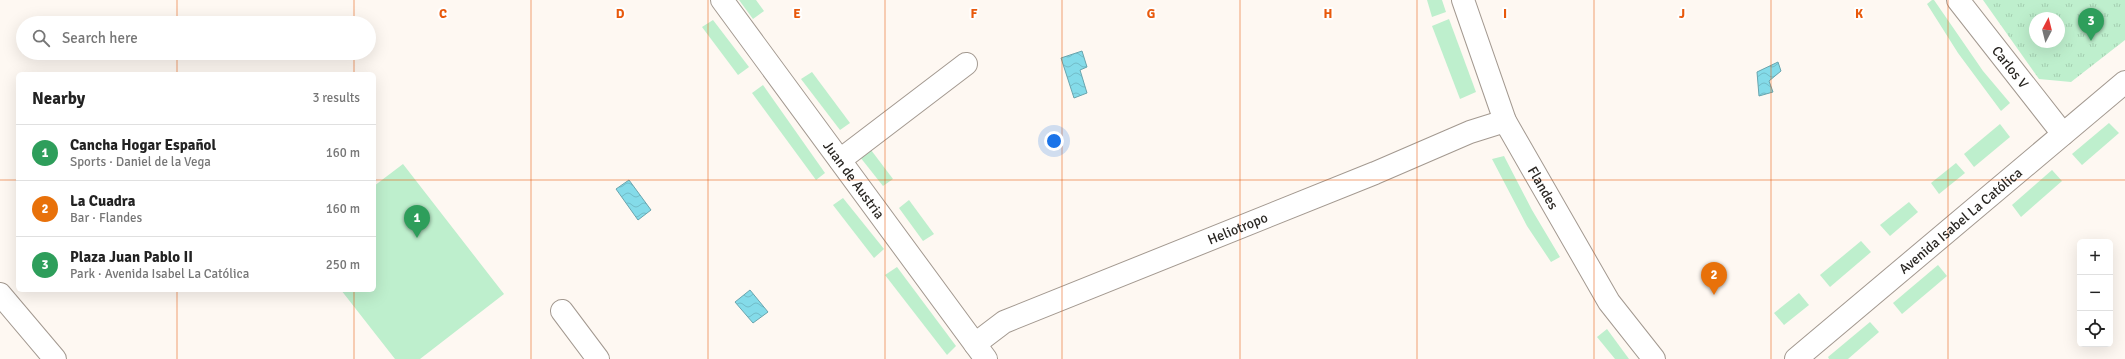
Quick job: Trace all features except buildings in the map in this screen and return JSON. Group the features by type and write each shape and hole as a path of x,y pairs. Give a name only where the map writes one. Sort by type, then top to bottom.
{"street":[{"name":"Juan de Austria","path":"722,0 980,352"},
{"name":"Flandes","path":"1463,0 1505,121 1609,302 1654,359"},
{"name":"Carlos V","path":"1958,0 2063,134"},
{"path":"840,160 966,64"},
{"name":"Avenida Isabel La Católica","path":"1796,359 2125,82"},
{"name":"Heliotropo","path":"980,352 1004,322 1376,173 1470,132 1505,121"},
{"path":"0,294 55,359"},
{"path":"562,311 598,359"}],"green space":[{"path":"739,0 756,0 764,11 753,19"},
{"path":"1427,0 1442,0 1446,12 1432,17"},
{"path":"1934,0 1983,71 2010,103 2001,111 1958,53 1927,4"},
{"path":"1983,0 2125,0 2125,40 2071,82 2039,79"},
{"path":"1449,19 1476,92 1460,99 1432,26"},
{"path":"713,20 749,67 738,75 702,27"},
{"path":"812,72 850,123 840,130 801,79"},
{"path":"763,85 825,173 816,180 752,93"},
{"path":"2109,123 2119,133 2082,165 2072,154"},
{"path":"2000,124 2010,137 1974,167 1964,154"},
{"path":"871,150 893,179 883,186 860,157"},
{"path":"1504,156 1532,210 1560,257 1551,262 1527,226 1492,159"},
{"path":"1956,163 1965,173 1939,194 1931,183"},
{"path":"403,164 504,294 420,359 395,359 343,292 376,292 376,184"},
{"path":"2052,170 2062,181 2021,217 2012,205"},
{"path":"843,198 884,249 874,258 833,205"},
{"path":"909,200 934,234 923,241 899,208"},
{"path":"1909,202 1918,212 1890,236 1880,225"},
{"path":"1861,241 1871,252 1830,287 1820,275"},
{"path":"1938,265 1947,276 1902,314 1893,303"},
{"path":"897,267 956,346 947,355 885,275"},
{"path":"1799,293 1809,305 1784,325 1774,313"},
{"path":"1870,322 1879,332 1848,359 1829,359 1828,357"},
{"path":"1607,329 1629,359 1615,359 1597,337"}],"water":[{"path":"1082,51 1087,67 1080,70 1087,93 1074,98 1061,58"},
{"path":"1778,62 1781,71 1769,81 1773,92 1759,96 1757,72"},
{"path":"629,180 651,210 638,220 616,189"},
{"path":"750,290 768,312 753,323 735,302"}],"place":[{"name":"Plaza Juan Pablo II","path":"2091,41"},
{"name":"Cancha Hogar Español","path":"417,238"},
{"name":"La Cuadra","path":"1714,295"}]}
